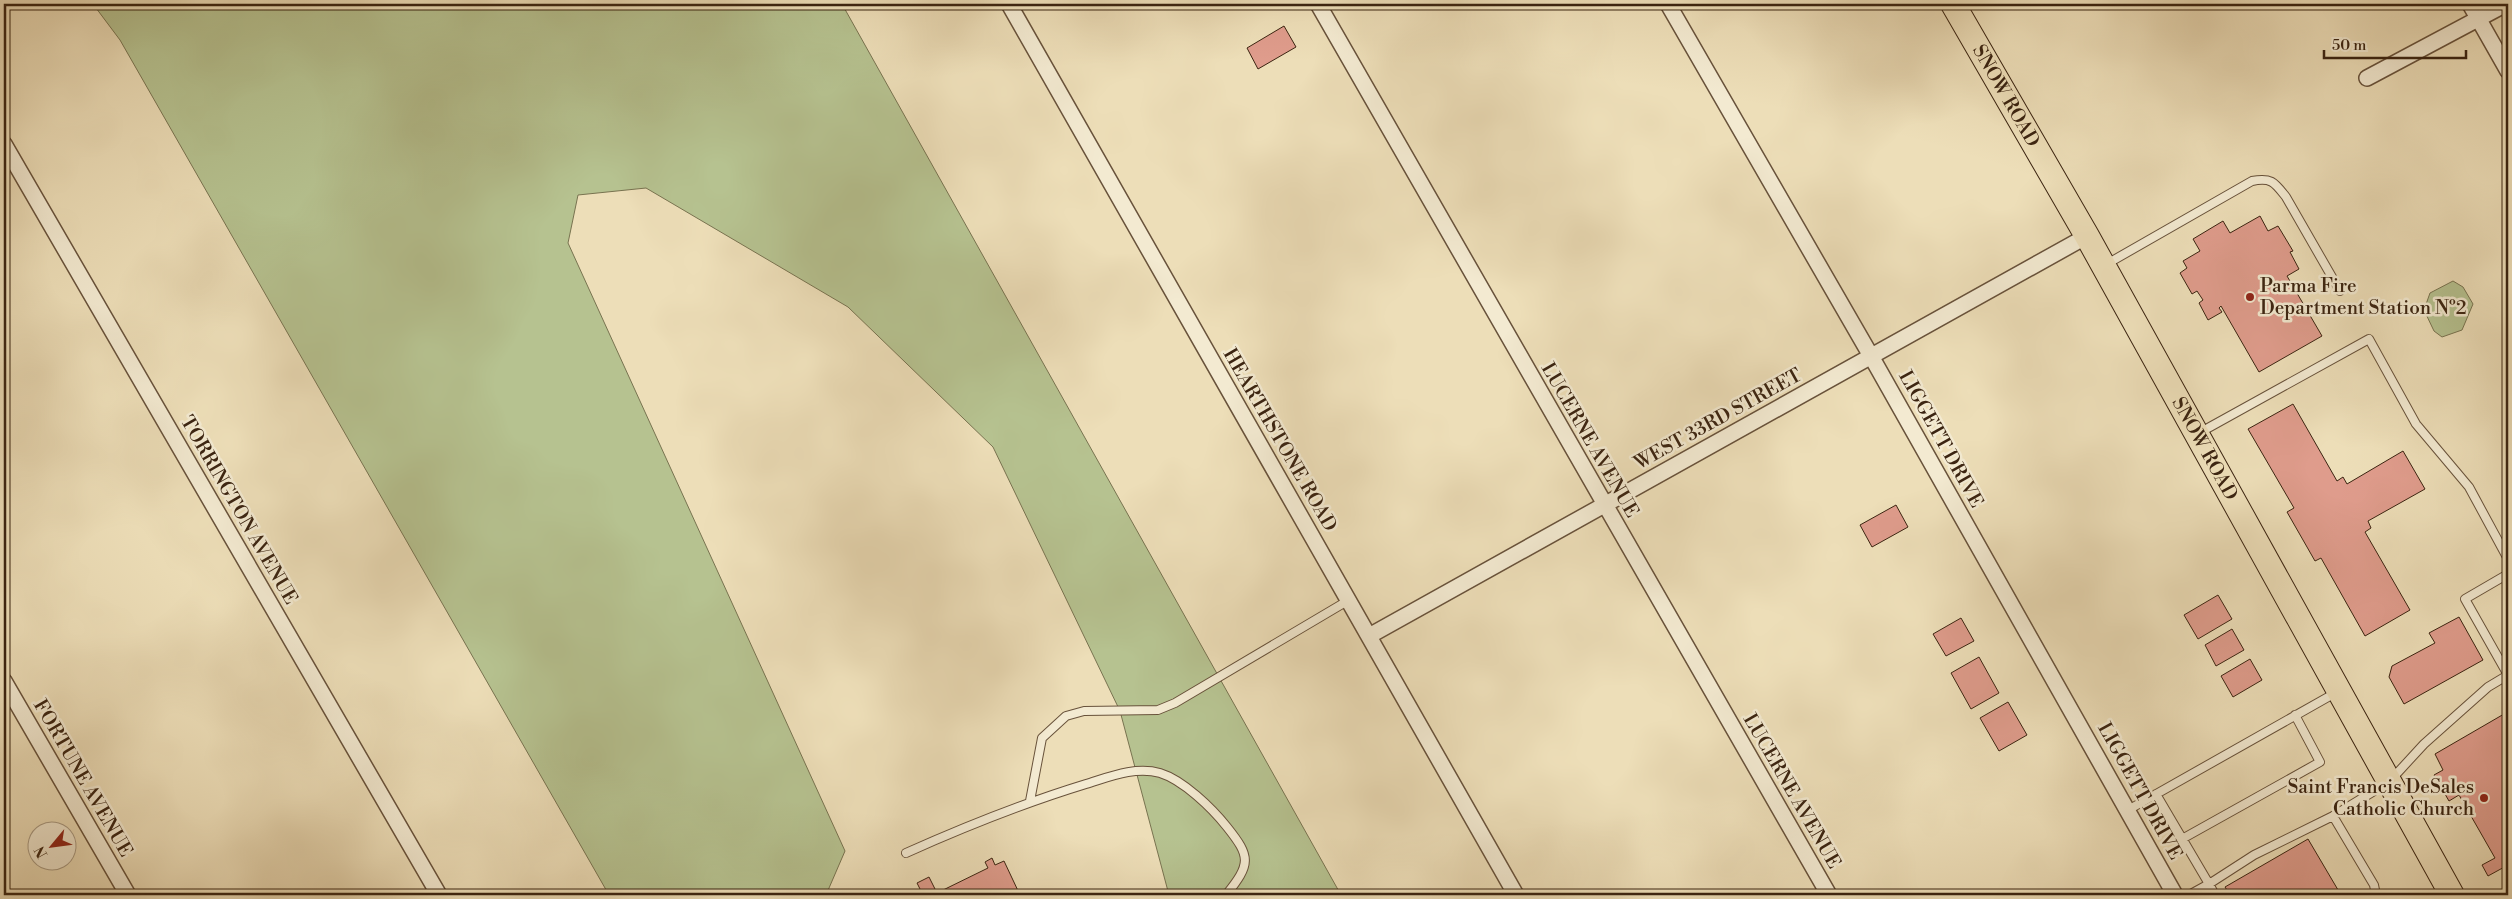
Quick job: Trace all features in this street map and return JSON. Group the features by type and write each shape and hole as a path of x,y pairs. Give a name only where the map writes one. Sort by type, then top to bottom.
{"main road":[{"name":"SNOW ROAD","path":"1953,4 2087,236 2452,895"}],"street":[{"name":"HEARTHSTONE ROAD","path":"1010,4 1516,895"},
{"name":"LUCERNE AVENUE","path":"1318,4 1829,895"},
{"name":"LIGGETT DRIVE","path":"1668,4 1871,356 2175,895"},
{"path":"2470,4 2508,71"},
{"path":"2367,78 2506,4"},
{"name":"TORRINGTON AVENUE","path":"4,144 439,895"},
{"name":"WEST 33RD STREET","path":"1369,636 2087,236"},
{"name":"FORTUNE AVENUE","path":"4,681 128,895"}],"lane":[{"path":"2103,266 2252,181 2265,178 2276,183 2286,197 2340,291"},
{"path":"2197,434 2369,339 2416,424 2469,487 2508,559"},
{"path":"2189,895 2254,855 2333,816 2389,782 2424,744 2488,687 2508,675 2465,599 2508,574"},
{"path":"1030,801 1042,738 1066,716 1084,711 1158,710 1174,703 1348,600"},
{"path":"2128,810 2338,690"},
{"path":"2182,839 2320,762 2295,715"},
{"path":"906,854 1030,801 1142,770 1161,773 1194,793 1220,818 1243,848 1244,864 1237,882 1226,895"},
{"path":"2156,794 2215,895"},
{"path":"2333,816 2374,885 2376,895"}],"green space":[{"path":"93,4 842,4 1341,895 1169,895 1120,711 993,447 848,307 646,188 578,195 568,243 845,851 826,895 609,895 120,40"},
{"path":"2453,281 2463,287 2473,304 2462,330 2442,337 2434,331 2424,310 2430,293"}],"building":[{"path":"1284,26 1296,47 1258,69 1247,48"},
{"name":"Parma Fire Department Station №2","path":"2260,216 2268,231 2278,226 2293,251 2290,252 2299,269 2287,276 2322,336 2259,372 2221,306 2219,308 2222,312 2208,320 2199,303 2203,300 2197,291 2192,294 2180,273 2187,268 2183,261 2200,251 2193,239 2223,221 2230,233"},
{"path":"2293,404 2337,481 2343,477 2347,484 2403,451 2425,489 2368,521 2371,528 2365,532 2410,610 2365,636 2321,558 2315,561 2287,512 2294,508 2248,429"},
{"path":"1896,505 1908,527 1872,547 1860,525"},
{"path":"2218,595 2232,619 2198,639 2184,615"},
{"path":"2459,617 2483,660 2404,704 2389,677 2392,666 2435,643 2429,633"},
{"path":"1961,618 1974,641 1946,656 1933,634"},
{"path":"2232,629 2244,650 2216,666 2205,645"},
{"path":"1979,657 1999,693 1971,709 1951,673"},
{"path":"2250,659 2262,680 2233,697 2221,676"},
{"path":"2008,702 2027,735 1999,751 1980,718"},
{"name":"Saint Francis DeSales Catholic Church","path":"2504,714 2508,722 2508,865 2488,876 2482,865 2495,858 2459,795 2449,801 2434,775 2443,770 2435,754"},
{"path":"2308,839 2341,895 2230,895 2225,887"},
{"path":"992,858 995,865 1004,861 1020,895 1010,895 1008,891 998,895 923,895 917,883 929,877 937,893 988,868 985,862"}],"place":[{"name":"Parma Fire Department Station №2","path":"2250,297"},
{"name":"Saint Francis DeSales Catholic Church","path":"2484,798"}]}
